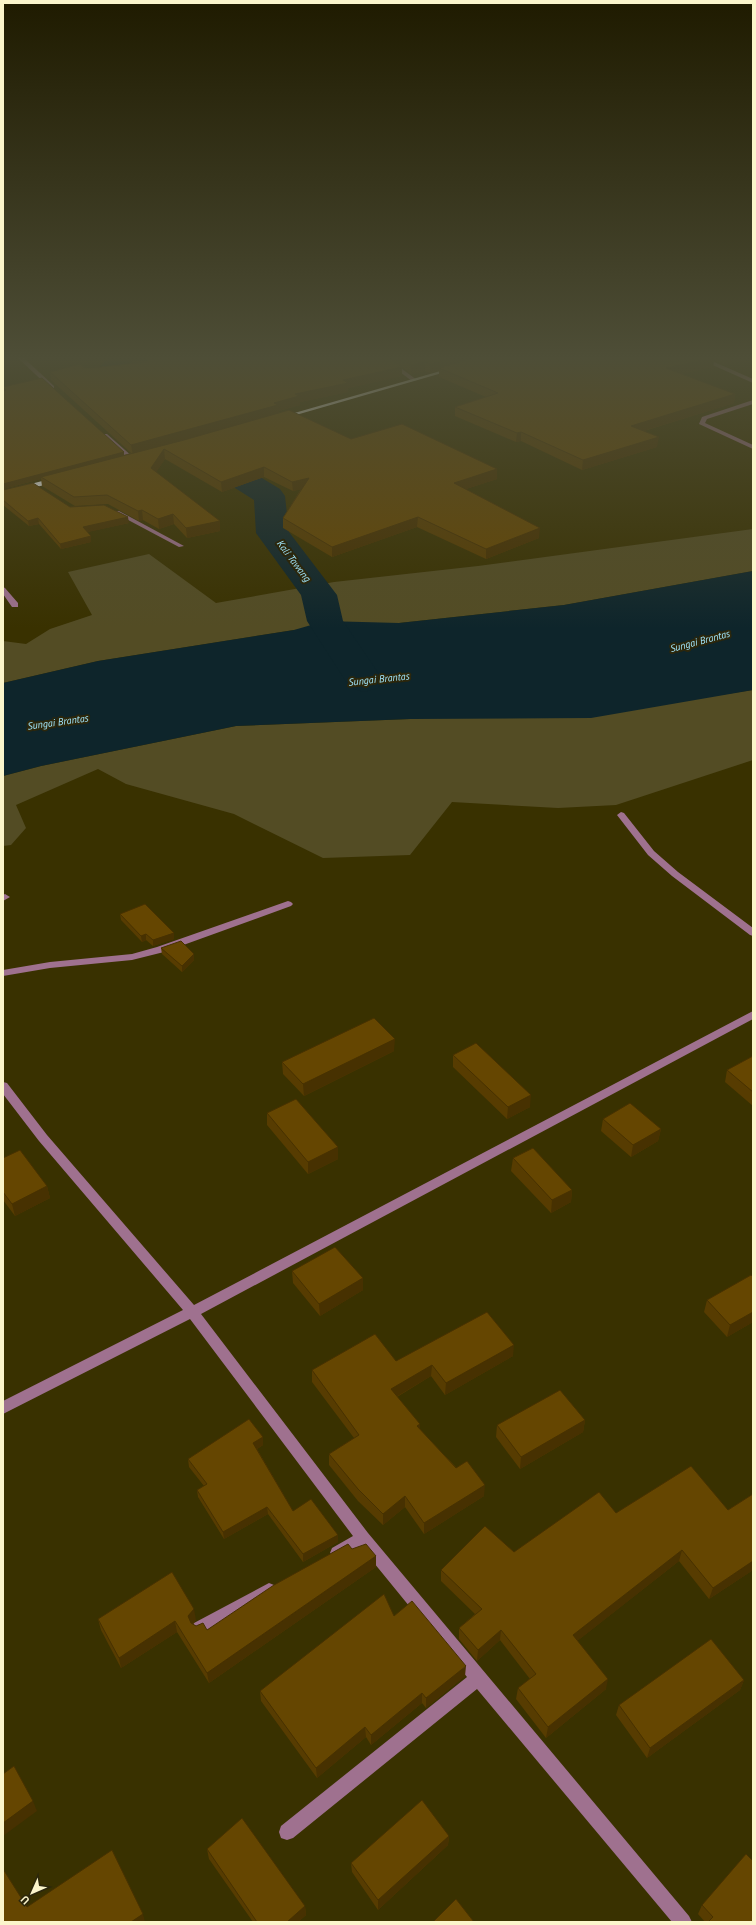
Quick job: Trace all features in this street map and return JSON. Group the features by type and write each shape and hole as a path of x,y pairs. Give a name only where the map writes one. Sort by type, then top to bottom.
{"highway":[{"path":"3,494 64,477"}],"street":[{"path":"120,448 132,459"},
{"path":"34,485 45,492"},
{"path":"110,508 181,546"},
{"path":"3,589 15,605"},
{"path":"621,815 657,858 675,874 753,933"},
{"path":"3,973 50,965 132,957 160,950 288,904"},
{"path":"3,1408 192,1312 753,1015"},
{"path":"3,1086 43,1138 192,1312 363,1538 478,1678 684,1922"},
{"path":"322,1561 363,1538"},
{"path":"199,1628 281,1583"},
{"path":"288,1832 478,1678"}],"shaded area":[{"path":"753,529 753,571 564,605 399,623 294,630 98,661 3,683 3,641 26,644 50,629 92,615 68,572 149,554 216,603 334,582 478,566"},
{"path":"753,690 753,760 616,805 558,808 452,802 410,855 323,858 234,814 126,784 98,769 16,805 26,828 11,845 3,846 3,776 41,766 236,726 410,719 687,700"}],"water":[{"name":"Sungai Brantas","path":"753,571 753,690 591,718 410,719 236,726 41,766 3,776 3,683 98,661 294,630 325,621 399,623 564,605"}],"building":[{"path":"3,448 119,448 124,452 3,484"},
{"path":"154,448 452,448 497,469 454,483 540,528 486,549 418,517 332,547 283,518 309,478 292,482 264,467 221,482 164,449 151,468 220,521 186,528 173,514 158,519 142,510 138,511 107,495 74,497 41,477"},
{"path":"556,448 623,448 583,460"},
{"path":"33,483 70,507 104,505 128,517 83,527 91,536 60,544 38,518 28,521 3,500 3,490"},
{"path":"145,904 174,933 153,940 146,934 141,936 120,914"},
{"path":"181,941 194,954 182,966 161,948"},
{"path":"374,1018 395,1039 303,1084 282,1062"},
{"path":"476,1043 531,1095 508,1107 453,1055"},
{"path":"753,1056 753,1092 727,1070"},
{"path":"296,1099 338,1147 308,1162 267,1113"},
{"path":"630,1103 661,1129 633,1145 603,1119"},
{"path":"533,1148 572,1190 552,1200 513,1158"},
{"path":"20,1150 47,1186 12,1204 3,1192 3,1158"},
{"path":"335,1247 363,1278 319,1304 292,1271"},
{"path":"751,1275 753,1277 753,1312 730,1325 707,1300"},
{"path":"487,1312 514,1345 446,1383 432,1365 391,1389 420,1424 417,1426 456,1468 467,1461 485,1485 424,1523 405,1496 383,1514 358,1489 329,1454 359,1435 312,1370 375,1334 396,1361"},
{"path":"560,1390 585,1420 521,1457 497,1425"},
{"path":"249,1419 263,1437 253,1443 293,1511 311,1499 338,1535 303,1554 267,1507 223,1532 197,1490 207,1484 188,1459"},
{"path":"691,1466 728,1510 753,1494 753,1561 713,1588 682,1550 573,1635 608,1679 548,1727 518,1688 536,1674 501,1630 478,1650 459,1628 482,1609 441,1570 485,1526 514,1552 599,1492 616,1513"},
{"path":"348,1544 352,1549 366,1544 376,1556 207,1673 175,1621 119,1658 98,1619 172,1572 194,1609 188,1616 191,1623 196,1626 203,1623 207,1630 274,1585"},
{"path":"384,1594 394,1616 412,1601 466,1666 426,1698 422,1693 371,1735 365,1727 316,1768 260,1691"},
{"path":"711,1639 744,1680 650,1748 619,1705"},
{"path":"14,1766 33,1801 3,1823 3,1774"},
{"path":"422,1800 449,1836 378,1900 351,1863"},
{"path":"242,1818 305,1906 287,1922 257,1922 207,1849"},
{"path":"112,1850 143,1914 131,1922 3,1922 3,1869 27,1907"},
{"path":"746,1854 753,1861 753,1922 708,1922 713,1917 702,1905"},
{"path":"456,1899 474,1922 433,1922"}],"waterway":[{"name":"Kali Tawang","path":"191,448 269,496 273,533 319,595 325,621 364,680"}]}
